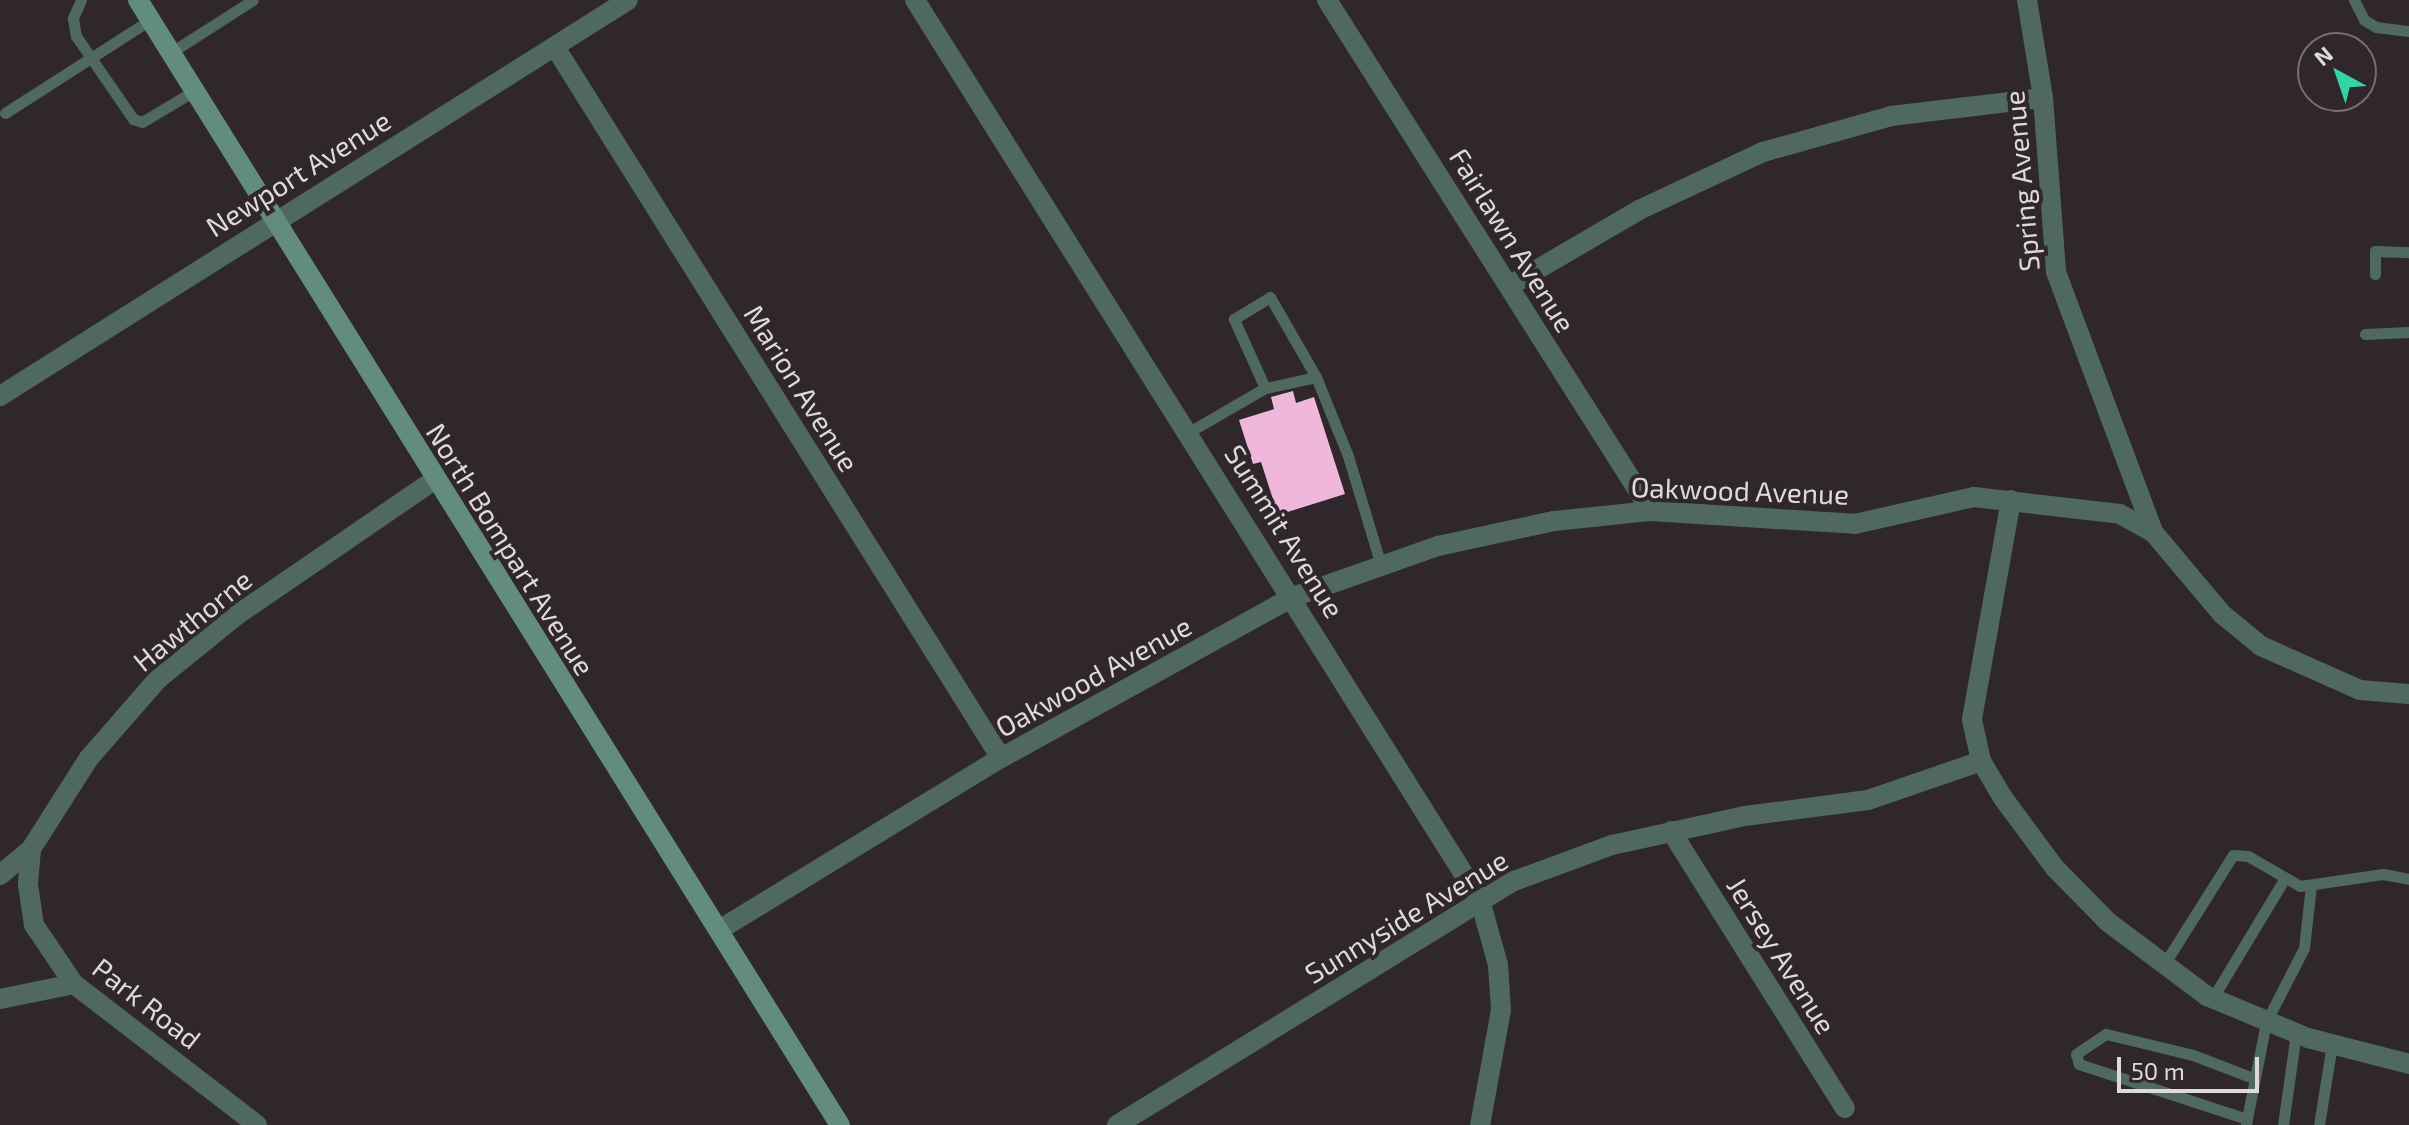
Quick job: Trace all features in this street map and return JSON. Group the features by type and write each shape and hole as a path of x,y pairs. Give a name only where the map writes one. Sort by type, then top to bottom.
{"street":[{"name":"North Bompart Avenue","path":"138,0 434,480 840,1125"},
{"name":"Newport Avenue","path":"0,396 628,0"},
{"name":"Summit Avenue","path":"915,0 1293,597 1480,900 1498,965 1501,1010 1480,1125"},
{"name":"Fairlawn Avenue","path":"1327,0 1651,511"},
{"name":"Spring Avenue","path":"2027,0 2043,98 2056,272 2153,532"},
{"name":"Marion Avenue","path":"555,47 1001,758"},
{"path":"1509,286 1652,203 1763,152 1891,116 2043,98"},
{"name":"Hawthorne","path":"31,849 89,758 158,679 237,615 434,480"},
{"path":"2011,500 1972,720 1981,761 2055,868 2108,922 2163,966 2212,999 2296,1033 2409,1064"},
{"name":"Oakwood Avenue","path":"719,930 1001,758 1293,597 1381,565 1502,531 1651,511 1855,524 1949,501 2011,500 2120,514 2153,532 2222,614 2261,646 2360,690 2409,694"},
{"name":"Sunnyside Avenue","path":"1117,1125 1480,900 1561,863 1671,831 1868,800 1981,761"},
{"name":"Jersey Avenue","path":"1671,831 1845,1108"},
{"path":"0,875 31,849"},
{"name":"Park Road","path":"31,849 28,885 34,925 74,984 257,1125"},
{"path":"0,999 74,984"}],"lane":[{"path":"81,0 73,18 76,36 133,119 142,122 194,91"},
{"path":"170,53 253,0"},
{"path":"2354,0 2364,20 2376,27 2409,31"},
{"path":"5,113 150,20"},
{"path":"2375,274 2375,251 2409,252"},
{"path":"1265,388 1234,319 1270,297 1316,377 1348,456 1381,565"},
{"path":"2365,334 2409,332"},
{"path":"1189,432 1265,388 1316,377"},
{"path":"2163,966 2233,855 2248,856 2285,878 2311,886 2383,874 2409,879"},
{"path":"2212,999 2285,878"},
{"path":"2253,1078 2193,1055 2106,1034 2076,1054 2079,1064 2247,1122 2266,1022 2304,948 2311,886"},
{"path":"2283,1125 2296,1033"},
{"path":"2319,1125 2332,1044"}],"building":[{"path":"1293,391 1296,403 1314,397 1345,494 1278,515 1261,462 1253,464 1239,420 1274,409 1271,397"}]}
